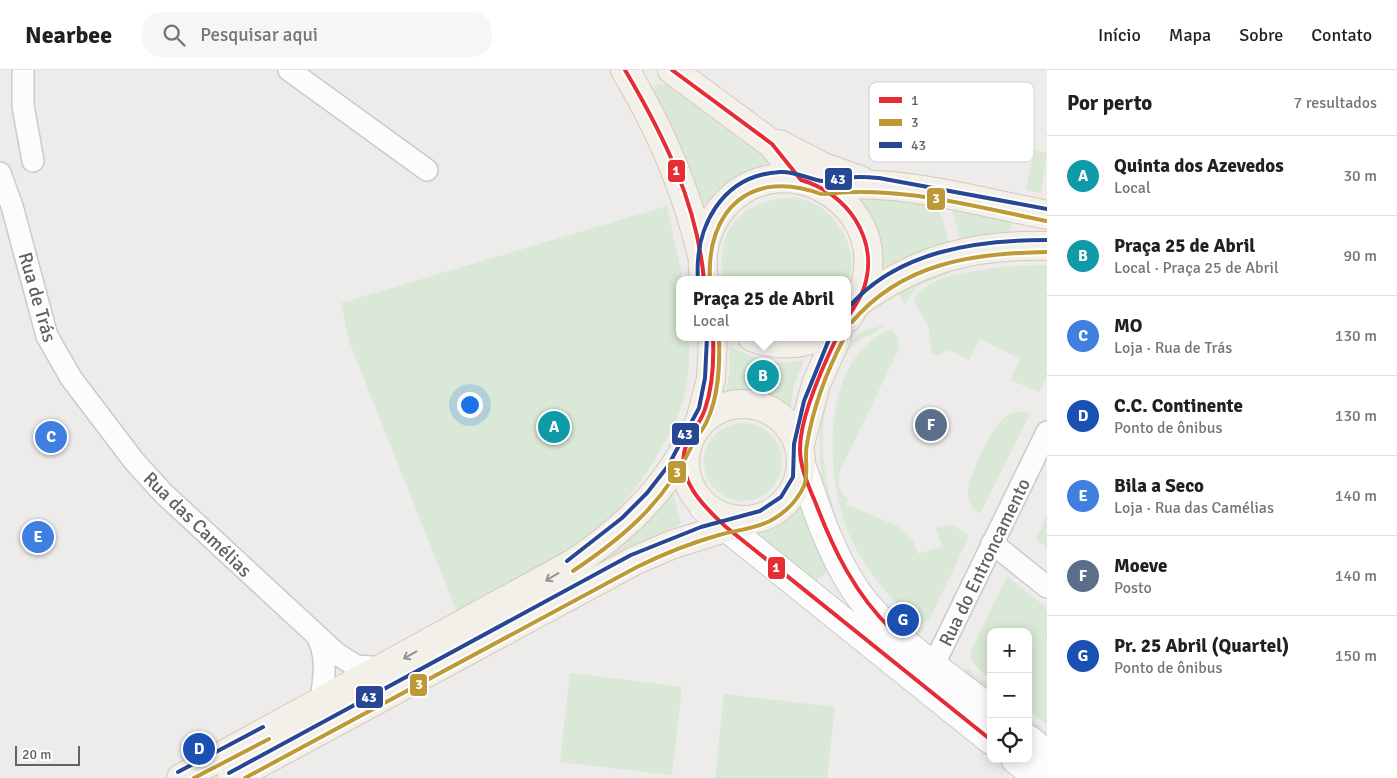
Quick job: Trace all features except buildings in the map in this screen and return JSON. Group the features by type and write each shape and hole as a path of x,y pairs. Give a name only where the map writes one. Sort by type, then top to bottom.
{"main road":[{"path":"625,70 653,120 680,182 703,267"},
{"path":"672,70 754,130 778,150 812,184 842,200 856,217 865,238 868,267 866,281 851,312"},
{"path":"754,130 822,167 879,185 1047,215"},
{"path":"703,267 709,229 715,217 727,202 743,190 762,182 781,178 812,184 879,185"},
{"path":"851,313 900,275 932,261 974,250 1047,246"},
{"path":"181,778 544,581 593,550 650,498 673,469 686,447 700,421 711,379 713,341"},
{"path":"762,341 784,345 808,341"},
{"path":"232,778 527,617 634,561 671,545 766,516 780,507 791,496 799,480 800,456 816,384 835,341"},
{"path":"700,421 714,411 731,404 749,404 766,408 781,418 787,424 800,456 833,548 856,591 884,623 987,707"},
{"path":"686,447 684,463 686,479 693,494 703,506 717,515 733,520 738,524 776,567"},
{"path":"671,545 700,540 729,543 748,550 776,567 987,737"},
{"path":"1032,743 1047,754"},
{"path":"1020,763 1038,778"}],"street":[{"path":"23,70 23,106 33,161"},
{"path":"289,70 427,170"},
{"name":"Rua de Trás","path":"0,173 8,192 50,343 64,368 95,411"},
{"name":"Rua das Camélias","path":"95,411 163,493 336,654 349,663 363,667 385,668"},
{"name":"Rua do Entroncamento","path":"934,664 1047,432"},
{"path":"992,543 1047,587"},
{"path":"310,629 319,641 323,655 324,672 321,703"}],"green space":[{"path":"658,84 667,85 771,162 733,180 701,208 684,156 653,93 654,87"},
{"path":"1034,150 1047,153 1041,193 1026,190 1032,162 1034,162"},
{"path":"865,196 939,207 949,242 921,251 890,267 883,266 880,260 879,234 859,200"},
{"path":"796,197 810,202 818,206 835,221 847,241 850,252 850,276 723,276 724,245 729,231 737,219 748,210 762,203"},
{"path":"667,206 682,276 676,276 676,341 689,341 688,377 683,401 668,437 656,458 628,498 598,531 553,561 457,612 349,341 341,303"},
{"path":"952,210 1011,220 1011,232 960,239"},
{"path":"1047,265 1047,376 1039,392 1010,380 1020,359 980,339 969,360 946,349 939,356 932,354 928,325 914,302 921,291 934,282 973,271 1015,266"},
{"path":"948,268 950,273 916,287 904,304 899,294 913,282"},
{"path":"885,325 855,344 837,371 847,346 862,331"},
{"path":"891,329 898,338 899,349 841,468 839,485 844,496 848,499 846,504 899,527 913,541 918,554 942,547 936,528 952,525 967,534 968,539 930,618 923,623 913,619 900,607 876,579 858,553 845,524 838,500 834,472 835,414 841,387 852,363 868,343"},
{"path":"729,346 757,358 776,362 795,362 805,359 794,385 790,410 775,399 760,393 744,390 726,392 730,370"},
{"path":"836,374 828,397 823,424 823,453 833,509 854,559 850,561 821,484 819,433 822,409"},
{"path":"1022,411 1030,414 980,514 971,506 968,499 970,481 974,470 984,446 996,427 1008,415"},
{"path":"743,423 758,426 770,435 779,447 782,462 779,477 770,489 758,498 743,501 728,498 716,489 707,477 704,462 707,447 716,435 728,426"},
{"path":"673,493 681,524 610,560 608,557 643,526"},
{"path":"801,505 830,569 814,583 754,534 775,528 791,516"},
{"path":"1047,515 1047,548 1036,539"},
{"path":"1007,576 1047,608 1047,724 1032,713 1032,628 987,628 987,676 971,661 971,651"},
{"path":"967,668 987,684 987,690 964,672"},
{"path":"570,673 682,687 672,775 560,762"},
{"path":"724,694 835,707 827,778 715,778"},
{"path":"1032,720 1047,732 1047,738 1032,726"}],"transit line":[{"name":"1","path":"625,70 653,120 686,197 694,224 703,276"},
{"name":"1","path":"672,70 772,144 801,180"},
{"name":"43","path":"698,276 701,241 707,223 716,207 742,183 760,175 786,172 822,181 856,177 879,178 1047,209"},
{"name":"1","path":"801,180 818,186 832,195 856,220 863,236 867,252 868,270 864,288 851,312"},
{"name":"3","path":"710,276 711,255 716,233 725,215 738,201 755,191 774,186 796,187 821,194"},
{"name":"3","path":"824,194 880,192 935,198 1046,221"},
{"name":"43","path":"851,305 867,289 889,274 913,262 938,253 992,243 1047,240"},
{"name":"3","path":"852,322 872,302 893,286 916,274 941,265 992,255 1047,252"},
{"name":"43","path":"567,561 622,518 647,493 668,466 699,408 705,378 707,341"},
{"name":"1","path":"713,341 712,373 708,400 701,418 687,443 684,456 684,468 693,490 708,510 726,527 987,737"},
{"name":"3","path":"573,571 593,558 628,530 658,499 671,482 695,439 705,426 714,403 719,370 719,341"},
{"name":"43","path":"229,773 631,555 701,527 760,511 781,497 793,477 794,444 804,401 828,341"},
{"name":"1","path":"835,341 819,377 804,422 800,449 803,470 838,555 856,587 892,630"},
{"name":"3","path":"245,778 637,567 667,553 698,542 764,524 781,514 794,502 804,486 806,449 813,417 831,365 843,341"},
{"name":"43","path":"178,772 263,727"},
{"name":"3","path":"194,778 269,739"}],"place":[{"name":"Praça 25 de Abril","path":"763,376"},
{"name":"Moeve","path":"931,425"},
{"name":"Quinta dos Azevedos","path":"554,427"},
{"name":"MO","path":"51,437"},
{"name":"Bila a Seco","path":"38,537"},
{"name":"Pr. 25 Abril (Quartel)","path":"903,620"},
{"name":"C.C. Continente","path":"199,749"}]}
